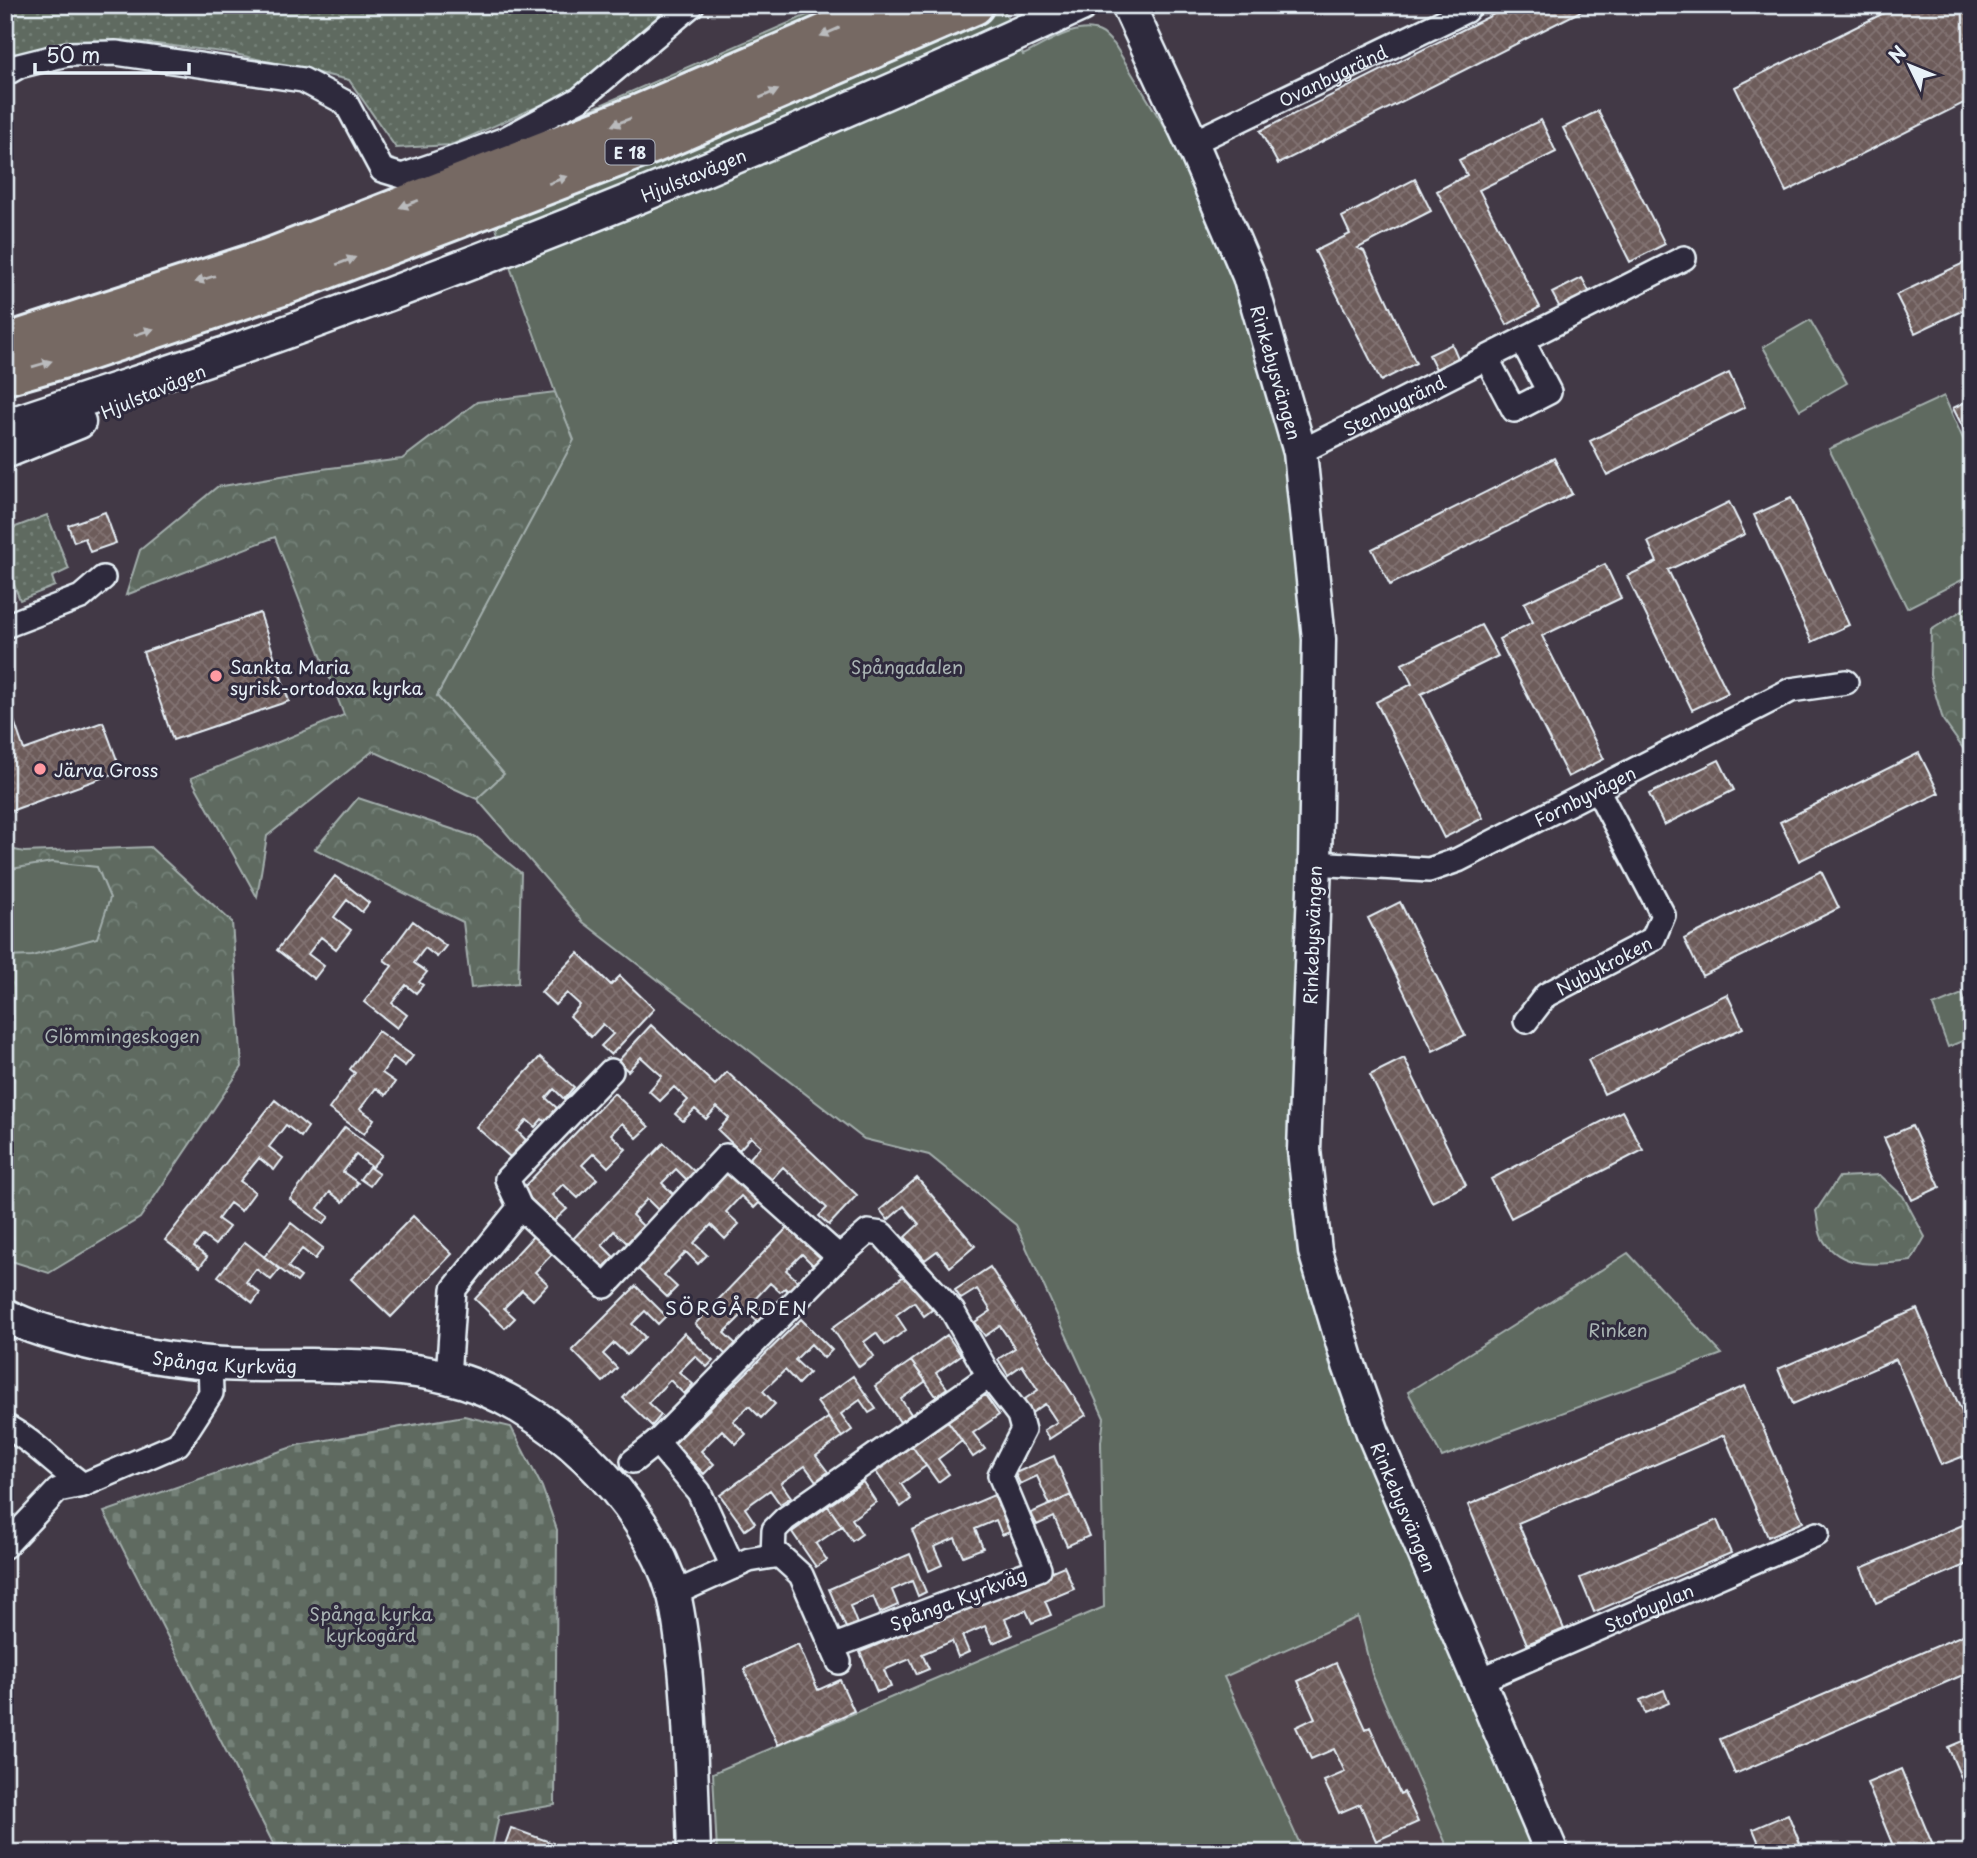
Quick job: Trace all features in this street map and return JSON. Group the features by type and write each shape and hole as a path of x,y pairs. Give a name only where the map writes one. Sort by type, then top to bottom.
{"highway":[{"name":"E 18","path":"5,375 79,354 276,272 893,5"},
{"name":"E 18","path":"5,344 276,272 652,144 974,5"}],"street":[{"path":"5,74 19,66 67,54 116,53 303,80 346,103 382,170 402,176 505,139 580,99 692,5"},
{"name":"Hjulstavägen","path":"5,426 299,328 671,185 1081,5"},
{"name":"Rinkebysvängen","path":"1128,5 1192,143 1249,276 1300,452 1319,639 1315,863 1304,1150 1315,1251 1349,1365 1373,1433 1552,1853"},
{"name":"Ovanbygränd","path":"1192,143 1465,11 1471,5"},
{"name":"Stenbygränd","path":"1300,452 1684,258"},
{"name":"Hjulstavägen","path":"5,452 299,328"},
{"path":"1487,359 1514,410 1549,392 1522,341"},
{"path":"5,626 80,597 103,578"},
{"name":"Fornbyvägen","path":"1315,863 1429,870 1458,860 1791,691 1846,682"},
{"name":"Nybykroken","path":"1526,1021 1546,995 1653,939 1663,915 1597,789"},
{"path":"611,1072 507,1179 520,1207 605,1286 726,1156 839,1257"},
{"path":"448,1377 454,1289 520,1207"},
{"name":"Spånga Kyrkväg","path":"633,1461 657,1442 839,1257 868,1231 882,1234 953,1312 989,1377 1019,1415 1023,1430 1000,1475 1039,1569 836,1654 801,1575 779,1555 773,1556"},
{"name":"Spånga Kyrkväg","path":"5,1315 62,1336 135,1354 210,1363 387,1366 448,1377 493,1393 542,1420 621,1494 650,1538 673,1594 681,1630 688,1695 694,1853"},
{"path":"5,1546 58,1490 83,1485 178,1444 211,1393 210,1363"},
{"path":"673,1594 749,1560 773,1556 775,1530 785,1519 989,1377"},
{"path":"5,1426 23,1435 56,1466 83,1485"},
{"path":"657,1442 699,1492 733,1567"},
{"name":"Storbyplan","path":"1478,1681 1817,1534"}],"shaded area":[{"path":"1358,1617 1372,1674 1450,1853 1304,1853 1224,1677"}],"green space":[{"path":"5,5 682,5 584,86 451,145 396,148 349,80 231,53 123,40 69,44 15,54 5,37"},
{"name":"Spångadalen","path":"830,5 1002,5 1023,55 1072,32 1093,30 1104,34 1114,44 1184,159 1241,297 1284,448 1308,647 1303,1254 1330,1366 1394,1505 1538,1853 1450,1853 1372,1674 1358,1617 1224,1677 1304,1853 717,1853 713,1773 1104,1607 1101,1442 1104,1418 1016,1225 929,1155 864,1139 583,922 477,799 504,774 437,696 574,440 472,161"},
{"path":"1810,320 1847,383 1800,410 1763,347"},
{"path":"555,392 575,440 437,696 504,774 477,799 373,751 267,836 257,897 191,778 344,715 275,537 126,595 140,550 217,487 402,459 477,402"},
{"path":"1944,396 1972,459 1972,575 1907,608 1829,449"},
{"path":"47,515 69,569 52,577 55,586 20,600 5,563 5,531"},
{"path":"1972,604 1972,761 1943,720 1930,675 1931,630"},
{"path":"358,798 476,837 521,873 518,983 471,988 463,922 315,849"},
{"name":"Glömmingeskogen","path":"150,847 232,922 242,1067 140,1218 49,1273 5,1259 5,848 24,852"},
{"path":"52,862 97,867 110,898 97,938 32,956 5,957 5,870"},
{"path":"1962,994 1972,1018 1972,1037 1948,1047 1933,1006"},
{"path":"1880,1175 1903,1196 1925,1237 1911,1261 1874,1264 1850,1260 1839,1256 1822,1238 1816,1211 1839,1177"},
{"name":"Rinken","path":"1628,1253 1722,1354 1442,1457 1408,1392"},
{"name":"Spånga kyrka kyrkogård","path":"464,1416 511,1427 542,1487 557,1530 555,1805 499,1815 491,1853 278,1853 104,1512 298,1445"}],"building":[{"path":"1512,5 1593,5 1278,164 1260,131"},
{"path":"1890,5 1966,5 1972,16 1972,34 1967,37 1972,47 1972,99 1786,192 1735,87 1892,9"},
{"path":"1598,111 1665,244 1630,262 1563,128"},
{"path":"1541,120 1556,152 1479,190 1540,307 1507,325 1437,191 1467,175 1459,160"},
{"path":"1415,179 1431,211 1358,248 1364,251 1416,363 1381,381 1315,251 1350,234 1342,217"},
{"path":"1972,259 1972,306 1915,333 1896,295"},
{"path":"1582,278 1590,293 1560,308 1552,293"},
{"path":"1452,344 1458,358 1436,369 1429,355"},
{"path":"1729,373 1745,407 1607,475 1590,441"},
{"path":"1972,399 1972,445 1953,408"},
{"path":"1554,458 1572,494 1390,585 1372,549"},
{"path":"1791,498 1849,625 1812,642 1754,515"},
{"path":"1729,502 1745,534 1668,570 1728,693 1692,710 1627,576 1657,562 1648,542"},
{"path":"105,512 116,543 90,552 85,538 74,542 68,525"},
{"path":"1605,564 1621,598 1542,636 1604,759 1568,777 1499,639 1533,622 1524,603"},
{"name":"Sankta Maria syrisk-ortodoxa kyrka","path":"260,613 289,701 173,740 143,652"},
{"path":"1481,625 1498,656 1421,694 1483,818 1444,838 1376,702 1412,684 1402,664"},
{"path":"7,700 24,750 103,722 121,771 5,813"},
{"path":"1919,753 1939,793 1799,861 1780,822"},
{"path":"1719,760 1734,790 1664,825 1649,794"},
{"path":"1821,871 1839,908 1702,976 1684,939"},
{"path":"335,876 369,903 362,912 347,900 334,917 351,930 336,949 321,937 308,954 324,966 314,979 277,950"},
{"path":"1400,902 1465,1035 1433,1051 1368,918"},
{"path":"413,921 446,946 437,957 425,948 414,963 427,972 419,982 423,985 416,993 406,985 392,1003 407,1015 397,1028 364,1002 392,966 384,960"},
{"path":"578,953 611,985 620,976 654,1009 611,1055 601,1046 613,1034 603,1024 591,1037 570,1016 580,1005 567,993 555,1005 541,992"},
{"path":"1727,994 1743,1028 1604,1094 1588,1060"},
{"path":"651,1025 715,1085 727,1072 857,1195 829,1225 819,1216 827,1208 783,1167 770,1181 748,1160 761,1146 751,1137 739,1150 718,1130 729,1118 717,1107 706,1119 695,1109 683,1121 675,1114 688,1100 674,1087 660,1101 649,1091 662,1076 641,1057 628,1071 618,1061"},
{"path":"378,1031 413,1056 405,1066 393,1057 382,1073 395,1082 386,1095 376,1088 360,1109 374,1119 364,1134 329,1109 355,1073 350,1069"},
{"path":"540,1057 574,1087 564,1099 554,1089 546,1098 557,1108 545,1122 542,1119 535,1127 527,1120 517,1131 526,1140 510,1157 476,1127"},
{"path":"1404,1058 1466,1185 1432,1202 1370,1075"},
{"path":"614,1093 649,1127 637,1138 622,1123 611,1134 626,1149 608,1167 594,1153 582,1165 597,1179 578,1198 563,1184 552,1195 567,1209 554,1221 521,1190"},
{"path":"275,1100 308,1127 301,1137 286,1125 269,1147 283,1158 274,1170 259,1158 240,1181 255,1192 241,1211 230,1203 218,1219 229,1227 215,1245 203,1236 194,1247 207,1257 200,1267 165,1240"},
{"path":"1622,1111 1643,1150 1511,1218 1491,1179"},
{"path":"1912,1126 1940,1187 1912,1200 1884,1138"},
{"path":"345,1127 382,1155 372,1167 356,1155 343,1172 358,1183 343,1202 330,1192 318,1208 329,1217 323,1224 290,1199"},
{"path":"664,1143 695,1172 687,1180 676,1169 662,1183 673,1194 658,1210 647,1199 632,1215 643,1226 627,1243 614,1231 602,1245 614,1257 602,1269 572,1240"},
{"path":"369,1167 379,1174 370,1186 360,1179"},
{"path":"729,1170 761,1201 754,1208 741,1196 726,1212 739,1224 725,1239 711,1225 694,1243 707,1255 698,1264 686,1252 664,1275 677,1287 667,1297 636,1267"},
{"path":"917,1178 975,1246 950,1267 937,1251 925,1260 905,1237 919,1224 904,1206 888,1220 880,1210"},
{"path":"413,1216 452,1254 391,1317 351,1279"},
{"path":"291,1223 323,1248 315,1259 302,1249 288,1267 301,1277 297,1282 264,1257"},
{"path":"789,1226 821,1257 813,1265 802,1254 786,1270 798,1281 789,1292 785,1288 780,1292 770,1283 754,1300 767,1313 758,1322 746,1311 724,1333 736,1344 726,1355 695,1324"},
{"path":"537,1232 556,1250 535,1272 548,1284 533,1300 522,1290 504,1308 515,1318 505,1328 475,1299"},
{"path":"245,1242 280,1269 271,1280 256,1269 246,1282 260,1293 253,1303 218,1276"},
{"path":"990,1267 1086,1415 1049,1439 1044,1430 1057,1422 1045,1404 1030,1414 1022,1401 1038,1390 1022,1365 1008,1375 998,1359 1015,1348 1000,1326 985,1336 975,1322 991,1311 977,1289 961,1299 955,1290"},
{"path":"907,1274 932,1310 924,1316 914,1302 896,1315 906,1330 885,1345 876,1333 864,1342 874,1356 859,1367 832,1328"},
{"path":"636,1286 666,1316 658,1324 645,1311 632,1324 645,1337 627,1355 614,1343 603,1354 617,1368 603,1382 572,1350"},
{"path":"1917,1309 1972,1435 1972,1453 1941,1465 1896,1359 1793,1404 1778,1369"},
{"path":"801,1319 832,1350 824,1358 811,1344 795,1360 809,1373 798,1384 785,1370 763,1391 775,1404 761,1418 749,1406 733,1421 746,1434 736,1444 722,1430 701,1451 714,1464 704,1474 674,1444"},
{"path":"684,1333 713,1361 707,1367 695,1356 679,1372 693,1384 684,1394 670,1380 648,1403 661,1415 652,1426 623,1398"},
{"path":"947,1335 961,1355 936,1373 947,1388 936,1396 911,1361"},
{"path":"911,1361 926,1381 901,1399 911,1414 900,1422 875,1386"},
{"path":"853,1376 876,1409 869,1413 860,1400 841,1414 852,1430 842,1437 817,1402"},
{"path":"1745,1386 1803,1522 1768,1537 1724,1435 1518,1523 1564,1629 1527,1644 1468,1505"},
{"path":"985,1395 999,1415 973,1433 985,1449 973,1457 948,1421"},
{"path":"828,1418 842,1437 816,1456 828,1472 816,1481 805,1466 781,1483 791,1497 780,1504 770,1490 745,1508 755,1523 745,1530 720,1495"},
{"path":"948,1421 962,1441 938,1459 949,1474 938,1482 912,1446"},
{"path":"912,1446 926,1466 901,1484 911,1499 901,1507 876,1472"},
{"path":"1054,1456 1071,1495 1050,1505 1037,1476 1020,1484 1015,1473"},
{"path":"863,1482 876,1502 852,1519 862,1534 852,1541 828,1506"},
{"path":"994,1495 1010,1532 1002,1535 996,1520 975,1529 983,1548 963,1556 955,1538 934,1547 942,1565 929,1571 912,1530"},
{"path":"1071,1495 1089,1536 1067,1546 1054,1517 1037,1525 1031,1513"},
{"path":"828,1506 842,1526 816,1544 827,1560 816,1567 792,1532"},
{"path":"1717,1520 1731,1553 1594,1612 1580,1578"},
{"path":"1972,1521 1972,1562 1876,1603 1861,1568"},
{"path":"910,1554 926,1592 918,1596 912,1581 892,1590 898,1605 880,1613 873,1596 850,1606 857,1624 846,1628 829,1589"},
{"path":"1064,1566 1074,1589 1045,1601 1051,1615 1032,1623 1026,1610 1005,1619 1012,1635 993,1643 985,1626 962,1636 969,1652 958,1657 952,1641 922,1654 929,1669 917,1674 910,1659 884,1670 891,1687 877,1692 860,1652"},
{"path":"1972,1631 1972,1671 1735,1774 1720,1739"},
{"path":"798,1644 818,1690 840,1680 854,1711 778,1745 744,1669"},
{"path":"1336,1663 1366,1729 1370,1727 1400,1794 1404,1792 1418,1822 1376,1841 1360,1804 1339,1813 1324,1781 1345,1772 1334,1749 1311,1759 1296,1727 1315,1718 1298,1681"},
{"path":"1664,1690 1669,1703 1645,1713 1640,1700"},
{"path":"1972,1737 1972,1803 1948,1747"},
{"path":"1901,1769 1936,1853 1896,1853 1867,1783"},
{"path":"1788,1814 1804,1853 1763,1853 1753,1829"},
{"path":"511,1828 553,1843 550,1853 510,1853 503,1850"}],"place":[{"name":"Sankta Maria syrisk-ortodoxa kyrka","path":"216,676"},
{"name":"Järva Gross","path":"40,769"}],"district":[{"name":"SÖRGÅRDEN","path":"737,1307"}]}
